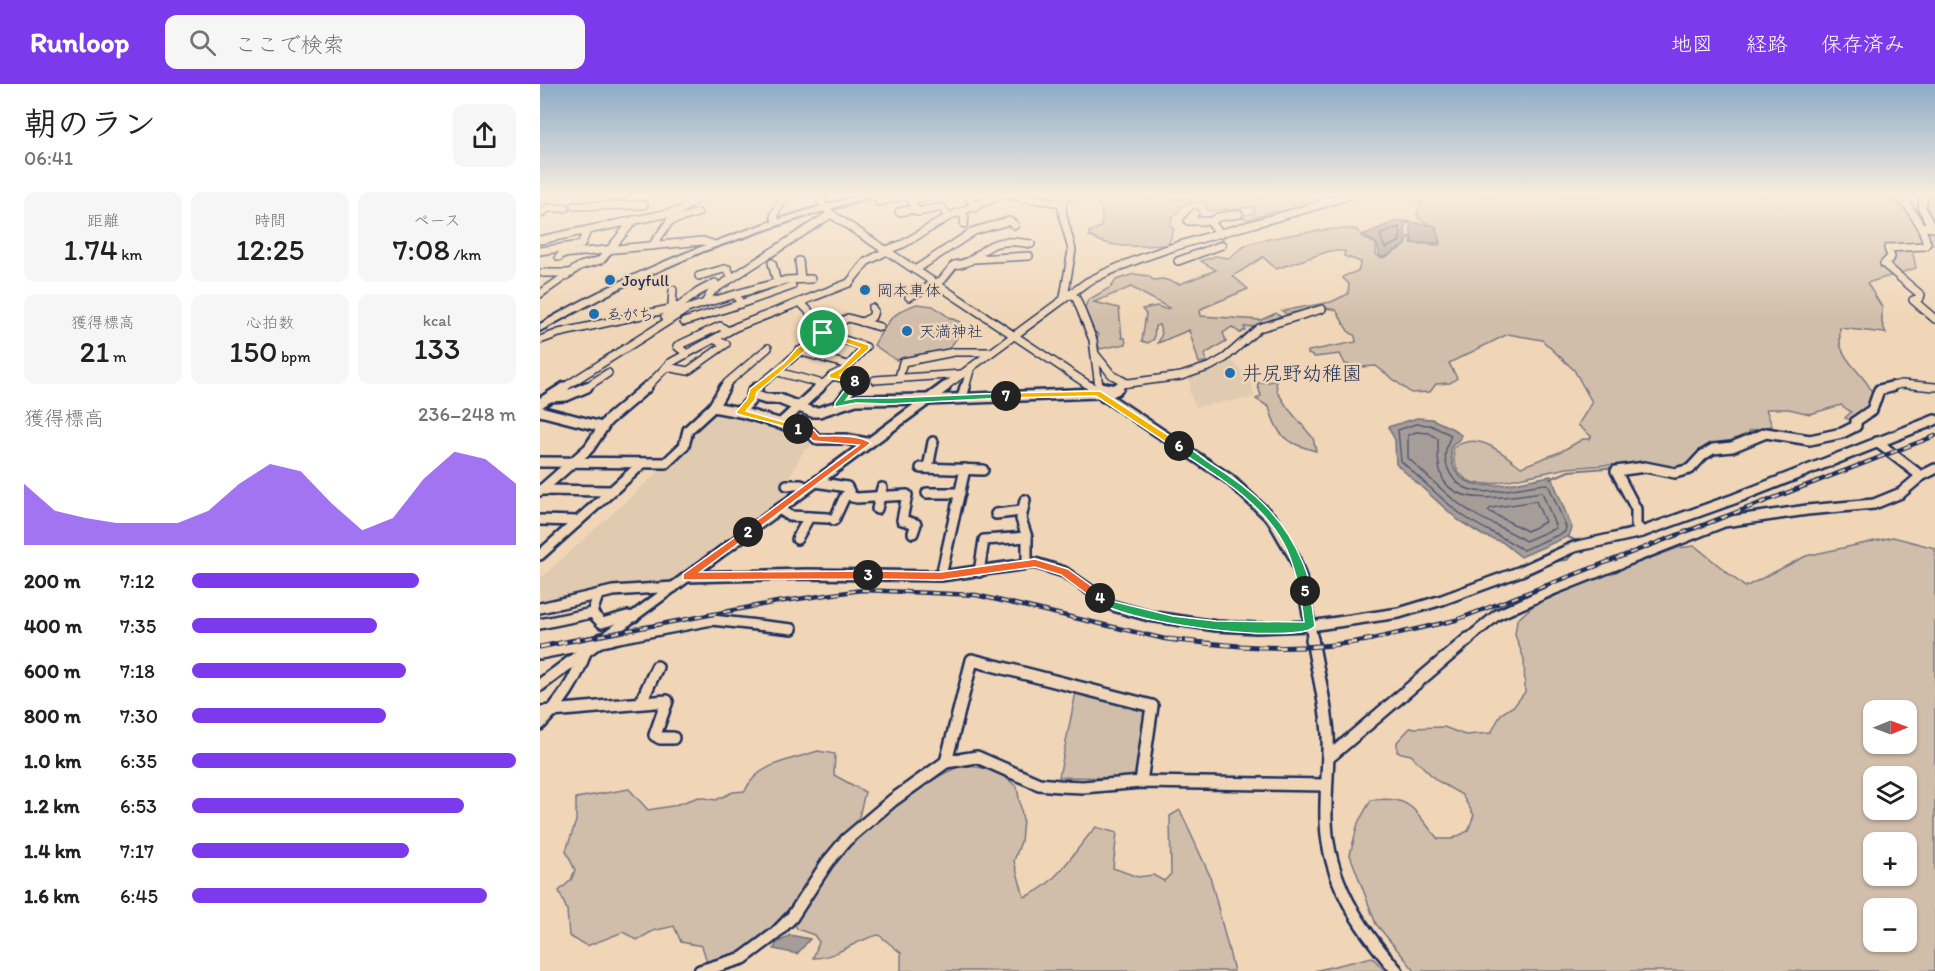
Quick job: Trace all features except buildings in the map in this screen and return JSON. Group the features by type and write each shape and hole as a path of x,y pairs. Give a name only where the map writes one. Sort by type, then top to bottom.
{"highway":[{"path":"540,328 601,294 733,236"}],"street":[{"path":"540,240 559,236"},
{"path":"545,252 581,245 585,236"},
{"path":"540,294 580,266 601,260 621,236"},
{"path":"652,246 659,236"},
{"path":"540,398 791,236"},
{"path":"865,236 1229,479 1268,513 1284,534 1298,561 1305,586 1328,730 1327,837 1338,883 1351,910 1374,945 1397,971"},
{"path":"540,490 589,448 602,427 666,367 728,332 849,283 866,262 916,236"},
{"path":"915,270 966,236"},
{"path":"1067,296 1065,283 1073,247 1069,236"},
{"path":"540,685 1067,296 1115,267 1212,236"},
{"path":"1925,236 1927,243 1925,246 1888,248 1891,257 1884,264 1921,295 1920,298 1913,300 1935,319"},
{"path":"909,297 942,280 954,265 970,263 985,247 1006,240 1031,244"},
{"path":"559,257 562,254 703,241 712,244"},
{"path":"1184,244 1196,255"},
{"path":"1178,261 1222,245"},
{"path":"974,259 1029,256"},
{"path":"799,261 801,279"},
{"path":"772,263 777,283"},
{"path":"699,276 724,269 736,272"},
{"path":"705,303 712,291 736,272"},
{"path":"543,273 571,273"},
{"path":"540,340 559,333 705,303 777,283 811,279"},
{"path":"684,322 792,286"},
{"path":"673,290 672,304 683,306"},
{"path":"737,295 740,304"},
{"path":"1067,296 1076,298 1096,355 1112,375 1127,383"},
{"path":"800,302 824,327 823,332"},
{"path":"540,403 683,306"},
{"path":"862,322 872,317 874,311 872,308"},
{"path":"753,395 766,399 780,399 819,412 856,400 1101,395 1116,390 1120,384 1181,376 1211,366 1225,358 1258,328 1322,309"},
{"path":"740,412 753,395 753,391 823,332 848,318 880,327"},
{"path":"687,354 677,346 720,326 728,332"},
{"path":"780,424 866,347 823,332"},
{"path":"689,370 726,344 714,340"},
{"path":"541,463 666,463 684,446 688,430 713,407 727,383 768,348"},
{"path":"798,351 848,365"},
{"path":"899,378 903,362 954,352 991,352"},
{"path":"1096,355 1095,376 1099,387 1116,390"},
{"path":"666,367 700,374"},
{"path":"962,398 971,367"},
{"path":"778,372 823,384"},
{"path":"550,397 563,399 608,373"},
{"path":"875,380 962,374"},
{"path":"832,376 856,381 838,405"},
{"path":"1912,380 1935,380"},
{"path":"1638,528 1636,509 1616,471 1645,467 1667,473 1683,472 1690,469 1703,454 1713,448 1731,447 1766,433 1810,440 1842,433 1856,426 1856,421 1871,412 1879,390 1896,385 1935,387"},
{"path":"713,407 740,412 810,432 816,439 846,439 867,443"},
{"path":"540,411 602,427"},
{"path":"540,608 613,591 680,582 807,574 941,576 1027,563 1045,564 1064,572 1113,606 1149,616 1216,626 1257,628 1310,626 1399,613 1422,607 1521,571 1578,546 1734,499 1935,420"},
{"path":"933,442 925,468 982,470"},
{"path":"1876,442 1921,476"},
{"path":"541,553 643,463"},
{"path":"941,576 965,469"},
{"path":"1328,758 1497,615 1724,522 1796,511 1874,504 1901,493 1921,476 1935,469"},
{"path":"816,482 847,487 849,494 856,498 880,492 907,495 902,520 916,524 913,533"},
{"path":"787,485 801,485 807,488"},
{"path":"540,490 611,491"},
{"path":"877,509 880,492"},
{"path":"927,493 960,493"},
{"path":"779,509 789,516 831,519 845,496 849,494"},
{"path":"1025,500 1021,519 1027,537 1027,563"},
{"path":"996,514 1021,511"},
{"path":"797,539 809,517"},
{"path":"540,520 578,521"},
{"path":"979,572 984,540 1027,537"},
{"path":"592,613 598,595"},
{"path":"592,613 602,622 627,616 634,617"},
{"path":"540,624 592,613"},
{"path":"540,653 712,620 792,629"},
{"path":"540,724 546,712 565,699 575,682 585,652"},
{"path":"946,762 972,660 1152,706 1141,782"},
{"path":"641,702 657,667"},
{"path":"546,712 667,701 655,735 660,738 674,738"},
{"path":"700,971 743,958 776,934 792,917 827,863 846,840 904,790 946,762 977,757 986,759 1026,779 1049,785 1083,787 1141,782 1326,785"}],"shaded area":[{"path":"1090,236 1171,236 1168,245 1127,246"},
{"path":"1285,236 1362,236 1376,244 1376,254 1380,257 1385,257 1406,245 1408,236 1411,237 1412,243 1439,245 1438,236 1935,236 1935,245 1911,244 1916,268 1867,283 1882,307 1882,323 1886,333 1840,328 1844,355 1866,381 1873,396 1874,405 1853,421 1845,418 1851,412 1841,405 1810,414 1789,409 1766,409 1772,426 1749,431 1752,437 1734,444 1709,446 1700,451 1681,469 1670,471 1643,464 1605,465 1567,468 1490,484 1467,480 1458,472 1453,448 1471,441 1480,442 1489,445 1521,467 1560,452 1583,439 1590,439 1591,436 1578,425 1592,402 1574,370 1542,340 1508,334 1449,363 1457,378 1450,383 1436,384 1430,392 1411,393 1376,366 1361,367 1345,364 1340,354 1315,357 1308,354 1308,351 1356,342 1355,336 1348,331 1336,310 1320,307 1286,314 1282,311 1331,302 1348,294 1349,284 1343,278 1358,271 1361,262 1344,256 1345,251 1330,251 1276,269 1263,257 1233,276 1248,289 1203,308 1200,311 1201,316 1261,320 1276,313 1280,316 1257,326 1244,327 1245,330 1240,333 1232,327 1223,333 1226,341 1205,354 1206,362 1199,363 1189,330 1158,343 1162,333 1159,325 1155,326 1154,339 1148,343 1142,341 1146,314 1142,309 1157,306 1169,308 1131,287 1094,302 1119,308 1122,338 1125,338 1126,344 1100,349 1095,340 1099,335 1091,329 1084,310 1088,300 1111,287 1116,280 1134,274 1149,276 1153,280 1163,279 1180,284 1216,270 1201,261 1215,256 1230,258 1244,247 1258,241"},
{"path":"917,304 933,306 960,322 959,335 946,353 896,360 874,345 895,315"},
{"path":"1228,359 1233,361 1251,383 1254,397 1196,407 1189,391 1191,388 1188,376"},
{"path":"1276,381 1277,391 1313,438 1316,451 1297,445 1285,438 1276,426 1269,407 1256,399 1261,396 1257,383"},
{"path":"715,409 808,433 813,440 809,449 805,449 784,486 798,490 673,581 617,585 540,601 540,579 687,446 690,431"},
{"path":"1893,537 1935,548 1935,971 1415,971 1376,924 1350,855 1358,823 1371,800 1395,800 1411,807 1438,839 1452,839 1468,831 1474,815 1462,795 1436,780 1411,755 1397,752 1397,742 1410,728 1444,727 1465,735 1491,733 1501,714 1515,705 1525,692 1524,659 1515,635 1517,620 1542,598 1678,548 1695,546 1745,587 1806,556"},
{"path":"1076,692 1145,707 1147,712 1138,776 1133,778 1059,777"},
{"path":"818,751 835,754 834,775 865,792 858,821 829,851 792,905 772,927 743,950 720,961 707,962 702,946 681,942 674,926 653,931 637,940 623,932 587,946 569,936 567,910 559,891 571,880 575,870 566,851 576,821 576,798 629,789 648,810 672,806 699,797 716,800 733,792 745,791 758,774 767,768"},
{"path":"960,766 991,770 1017,787 1023,820 1021,841 1014,861 1024,897 1046,885 1064,867 1096,827 1117,833 1113,868 1138,877 1153,875 1164,881 1171,874 1170,816 1180,810 1210,876 1234,971 901,971 901,953 879,935 862,940 839,952 813,958 819,942 814,935 797,929 794,921 834,860 881,814 927,783"},
{"path":"1372,957 1385,971 1314,971"}],"water":[{"path":"1364,236 1405,236 1405,245 1385,257 1380,257 1377,244"},
{"path":"1411,236 1438,236 1440,243 1412,243"},
{"path":"1417,418 1432,419 1461,435 1461,438 1451,447 1453,465 1460,477 1472,483 1487,486 1503,485 1551,476 1572,528 1569,536 1521,557 1502,542 1482,535 1458,520 1396,464 1395,440 1388,427"},
{"path":"790,935 810,939 797,954 774,949 776,944"}],"waterway":[{"path":"686,306 708,291"},
{"path":"1872,398 1872,390 1877,389"},
{"path":"1550,479 1569,471 1618,467"},
{"path":"1640,511 1640,523"},
{"path":"1581,541 1633,527"},
{"path":"1568,537 1579,542"},
{"path":"1406,616 1524,575 1554,561 1567,560 1577,549"},
{"path":"1026,569 1038,568"},
{"path":"957,578 1011,571"},
{"path":"1054,574 1068,580"},
{"path":"906,580 937,580"},
{"path":"1088,594 1100,602"},
{"path":"1323,630 1397,618"},
{"path":"1168,623 1180,625"}],"railway":[{"path":"1364,641 1456,620 1935,436"},
{"path":"572,641 777,602 862,590 976,595 1182,641"},
{"path":"540,647 580,639"},
{"path":"1168,639 1270,647 1321,646 1372,639"}],"place":[{"name":"Joyfull","path":"610,280"},
{"name":"岡本車体","path":"865,290"},
{"name":"ゑがち","path":"594,314"},
{"name":"天満神社","path":"907,331"},
{"name":"井尻野幼稚園","path":"1230,373"}],"route":[{"path":"823,333 866,347 844,370 832,376 856,381 838,405 856,400 987,398 1035,394 1097,393 1104,397 1229,479 1268,513 1284,534 1298,561 1305,586 1310,626 1257,628 1216,626 1149,616 1113,606 1064,572 1045,564 1035,563 999,570 927,577 807,574 687,577 867,443 846,439 816,439 810,432 740,412 751,400 753,391 787,365 798,351 823,333"}]}
